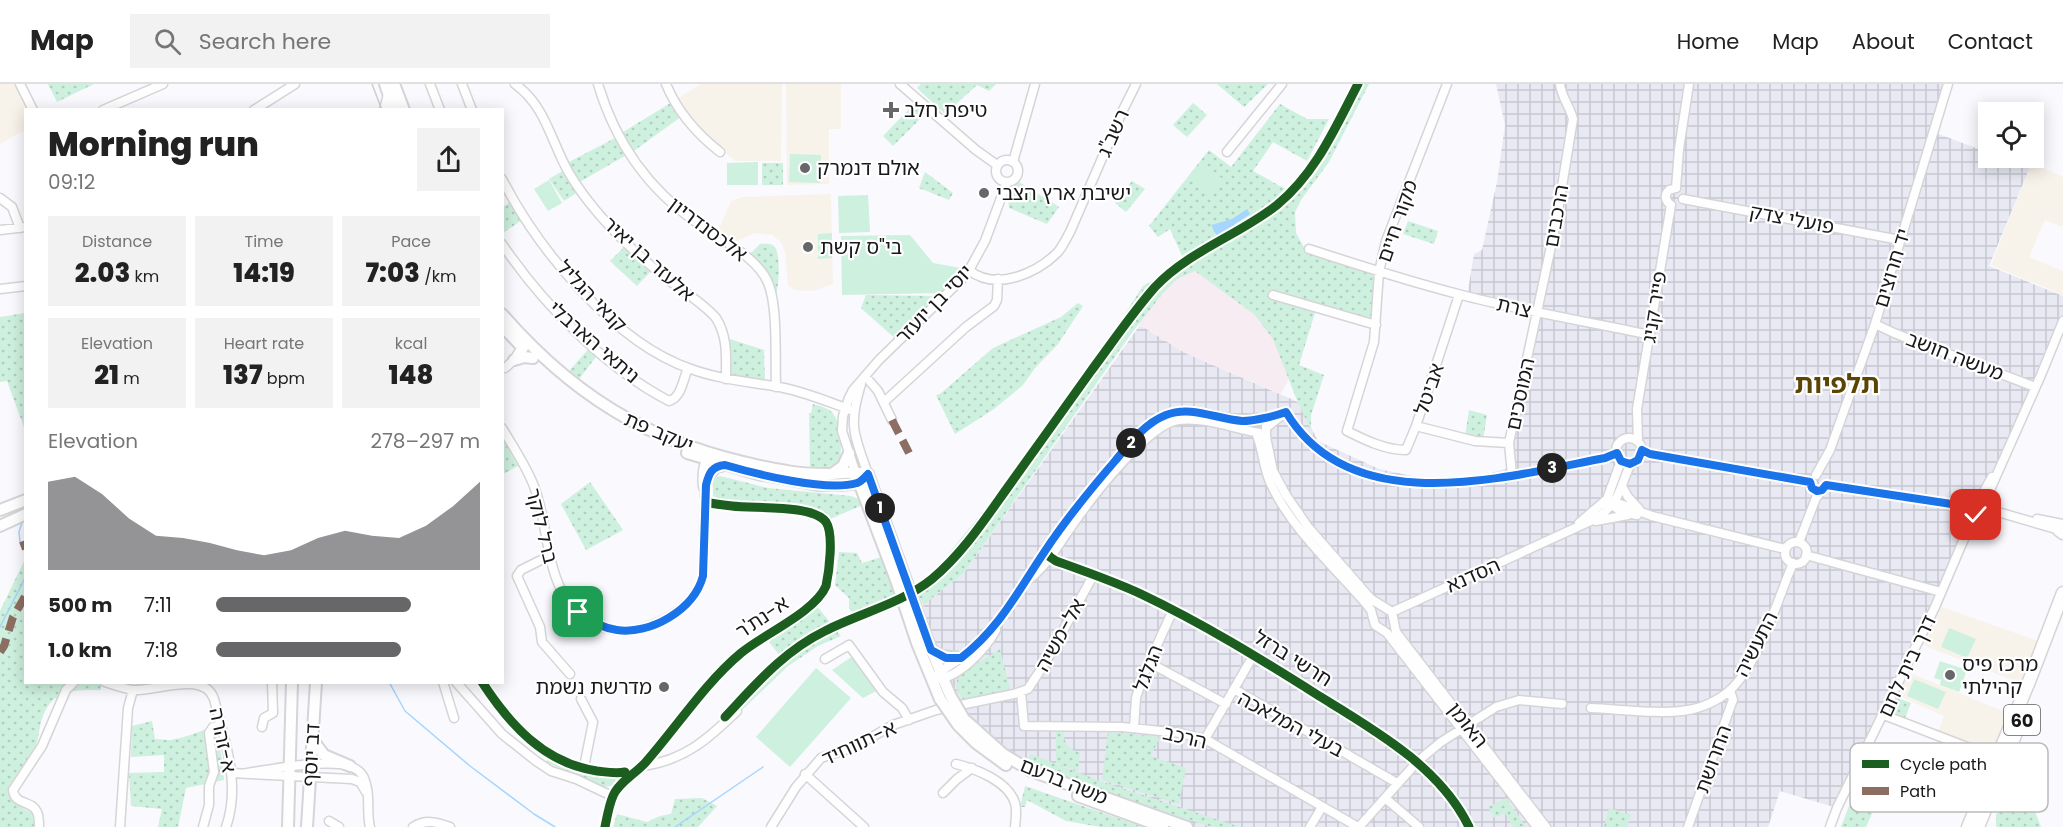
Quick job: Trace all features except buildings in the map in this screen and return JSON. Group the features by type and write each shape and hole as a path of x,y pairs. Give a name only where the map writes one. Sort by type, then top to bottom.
{"highway":[{"name":"60","path":"2003,743 2063,593"},
{"name":"60","path":"2012,743 2063,618"},
{"name":"60","path":"1968,827 1974,812"}],"main road":[{"path":"389,86 394,108"},
{"path":"389,86 403,108"},
{"name":"יעקב פת","path":"504,317 533,358 574,392 612,418 658,442 710,458 790,472 832,474 855,471 868,474"},
{"name":"יעקב פת","path":"504,328 561,374 620,415 725,465 819,485 859,483"},
{"path":"514,360 524,357 533,358"},
{"path":"832,474 844,464 849,453"},
{"path":"709,475 716,467 725,465"},
{"name":"משה ברעם","path":"855,471 900,578"},
{"path":"859,483 868,474"},
{"name":"משה ברעם","path":"868,474 900,578 945,697 961,722 985,751 1023,775 1163,827"},
{"path":"841,485 864,497"},
{"path":"0,510 24,501"},
{"path":"0,526 24,515"},
{"name":"משה ברעם","path":"915,619 931,650 938,677"},
{"path":"931,650 946,658 961,658"},
{"name":"דב יוסף","path":"288,827 292,684"},
{"name":"דב יוסף","path":"307,827 316,684"},
{"name":"משה ברעם","path":"961,722 1003,754 1031,771 1187,827"},
{"path":"312,739 324,755 350,766"}],"street":[{"path":"21,84 32,108"},
{"path":"109,108 163,84"},
{"path":"257,108 295,84"},
{"path":"430,84 439,108"},
{"path":"462,84 471,108"},
{"name":"אלעזר בן יאיר","path":"515,84 539,108 569,173 594,208 633,250 716,318 725,340 726,379"},
{"name":"אלכסנדריון","path":"598,84 609,119 638,168 660,192 695,222 758,266 769,283 773,302 776,387"},
{"path":"666,84 689,123 720,152"},
{"path":"900,84 976,150 997,165"},
{"path":"1013,162 1035,84"},
{"name":"רשב\"ג","path":"969,270 985,279 1024,275 1043,264 1060,250 1136,84"},
{"path":"1227,152 1282,84"},
{"name":"מקור חיים","path":"1416,426 1406,450 1396,450 1347,431 1369,362 1376,325 1379,272 1386,241 1446,84"},
{"name":"הרכבים","path":"1536,313 1556,223 1573,119 1561,93 1560,84"},
{"path":"1676,188 1679,149 1689,84"},
{"name":"יד חרוצים","path":"1799,542 1875,324 1948,84"},
{"path":"384,108 389,86"},
{"path":"1006,159 1013,162 1018,168 1017,176 1006,182 997,176 997,165 1006,159"},
{"name":"קנאי הגליל","path":"504,182 538,236 572,279 616,325 647,347 687,368 726,379 802,393 849,409"},
{"name":"יוסי בן יועזר","path":"849,409 853,390 969,270 990,230 1006,182"},
{"path":"1676,188 1681,191 1683,199 1680,204 1671,205 1666,201 1665,195 1668,190 1676,188"},
{"path":"0,198 12,207 23,227 0,230"},
{"name":"פועלי צדק","path":"1683,199 1900,240"},
{"name":"פייר קניג","path":"1638,441 1637,409 1671,205"},
{"name":"ניתאי הארבלי","path":"504,247 554,309 597,349 637,381 669,401 674,400 678,395 687,368"},
{"name":"צרת","path":"1309,249 1458,295 1650,335"},
{"path":"884,402 966,327 994,306 998,279"},
{"path":"0,289 24,286"},
{"path":"1273,295 1376,325"},
{"name":"אביטל","path":"1458,295 1416,426 1475,441 1509,442"},
{"name":"המוסכים","path":"1512,475 1509,442 1536,313"},
{"path":"1987,509 1982,497 1984,489 1999,467 2035,387 2060,340 2063,321"},
{"name":"מעשה חושב","path":"1875,324 2035,387"},
{"path":"504,370 514,360 522,343"},
{"path":"504,370 522,343"},
{"path":"863,380 871,381 892,420"},
{"path":"849,409 843,416 842,431 855,471"},
{"path":"849,409 854,433 868,474"},
{"name":"פייר קניג","path":"1625,438 1637,409"},
{"path":"1049,553 1074,509 1121,453 1156,420 1176,412 1190,412 1260,426"},
{"path":"938,677 976,656 993,635 1027,581 1127,459 1160,426 1178,420 1260,426 1286,412 1298,428 1323,451 1347,466 1375,476 1425,484 1475,481 1605,458 1619,457 1631,463"},
{"name":"האומן","path":"1260,426 1273,471 1286,495 1320,540 1371,599 1390,614 1396,632 1464,727 1477,749 1537,827"},
{"name":"האומן","path":"1260,426 1266,473 1280,500 1302,531 1371,610 1375,625 1387,633 1546,827"},
{"name":"ברל לוקר","path":"504,432 534,486 549,556 558,585 570,604 585,618 615,630 645,628 663,621 693,598 699,589 704,565 705,502 710,458"},
{"path":"1611,502 1619,457 1618,444 1625,438 1631,438 1638,441 1642,450 1650,454 1987,509 2028,520 2046,519 2062,527"},
{"path":"1611,502 1623,488 1631,463 1638,460 1642,450"},
{"name":"ברל לוקר","path":"705,502 702,481 710,458"},
{"path":"1623,488 1628,497 1648,515"},
{"name":"א-נת'ר","path":"612,796 643,766 733,660 812,605 826,586 830,536 823,519 804,511 705,502"},
{"path":"1611,502 1621,512 1648,515"},
{"path":"1611,502 1648,515 1785,549"},
{"name":"הסדנא","path":"1555,539 1611,502"},
{"name":"הסדנא","path":"1390,614 1590,522 1611,502"},
{"name":"דרך בית לחם","path":"1870,743 1975,516 1987,509"},
{"path":"1590,522 1633,514"},
{"path":"1799,542 1805,548 1806,555 1803,561 1793,563 1785,556 1785,549 1790,543 1799,542"},
{"name":"חרשי ברזל","path":"1049,553 1066,564 1140,593 1232,641 1344,711 1418,761 1459,809 1469,827"},
{"path":"1806,555 1941,592"},
{"path":"549,556 521,570 517,576 540,627 542,642 570,674"},
{"name":"התעשיה","path":"1591,708 1677,712 1719,698 1730,690 1749,666 1793,563"},
{"name":"אל-משיה","path":"1021,692 1028,689 1042,668 1094,574"},
{"name":"הגלגל","path":"1134,728 1137,698 1148,662 1173,610"},
{"path":"1373,619 1378,610 1390,614 1390,627 1382,629"},
{"path":"938,677 983,638 1005,613"},
{"name":"א-תווחיד","path":"825,659 849,645 883,692 902,708 909,720"},
{"path":"1148,662 1226,704"},
{"path":"1234,689 1249,663"},
{"path":"39,827 39,814 35,808 18,801 13,790 36,756 66,690 72,684"},
{"path":"112,684 133,690 128,708 120,827"},
{"name":"א-זהרה","path":"133,690 182,684 200,685 210,691 221,725 231,773 233,803 226,827"},
{"path":"262,727 264,718 273,713 272,684"},
{"path":"444,684 454,718"},
{"path":"458,684 502,734 536,761 551,771 576,778 612,796 605,827"},
{"name":"בעלי המלאכה","path":"1205,739 1234,689 1397,783"},
{"name":"החרושת","path":"1688,827 1731,705 1730,690"},
{"name":"א-תווחיד","path":"771,827 806,774 821,758 856,746 880,732 909,720 944,708 1021,692"},
{"name":"הרכב","path":"1021,692 1024,726 1134,728 1180,733 1205,739 1358,827 1418,761 1464,727"},
{"path":"581,699 593,723 585,762"},
{"path":"1464,727 1511,700 1562,704"},
{"path":"643,766 679,757 712,735 737,711"},
{"path":"1884,715 1957,743"},
{"path":"203,827 209,804 209,786 214,772 209,733 213,728 221,725"},
{"path":"1441,742 1459,738 1477,749"},
{"path":"290,772 310,765 341,764 357,770 364,778 370,827"},
{"path":"956,764 972,768 1002,786 1009,793 1015,801 1015,827"},
{"path":"343,778 349,774 350,766"},
{"path":"943,793 972,768"},
{"name":"א-זהרה","path":"231,773 290,772 310,778"},
{"path":"806,774 864,827"},
{"path":"310,778 343,778 358,781 367,796"},
{"name":"דרך בית לחם","path":"1830,827 1850,782"},
{"path":"1385,798 1419,827"},
{"path":"1311,827 1322,807"},
{"path":"329,821 339,827"},
{"path":"413,827 421,822 431,821 450,827"}],"shaded area":[{"path":"0,84 18,84 30,108 24,108 24,131 0,144"},
{"path":"701,84 782,84 781,161 735,161 689,121 675,100"},
{"path":"786,84 841,84 841,129 829,129 829,184 787,185"},
{"path":"1496,84 1953,84 1936,133 1978,149 1978,168 2030,168 1989,266 2063,296 2063,317 2034,388 1867,743 1850,743 1850,780 1837,808 1780,791 1768,827 1195,827 1033,770 1011,757 958,709 941,666 923,605 964,573 1140,325 1185,353 1298,402 1318,441 1379,469 1426,479 1476,477 1512,467 1510,445 1535,314 1467,297 1474,254 1482,250 1497,182 1505,125"},
{"path":"2030,168 2044,168 2063,177 2063,227 2045,220 2029,257 2063,271 2063,295 1991,265"},
{"name":"בי\"ס קשת","path":"831,194 833,284 814,291 794,290 788,285 785,252 781,242 772,235 755,233 735,242 718,231 731,201 743,197"},
{"path":"1197,271 1256,314 1274,339 1290,377 1281,394 1185,353 1138,323 1162,291 1183,273"},
{"path":"1942,607 2038,641 2020,683 1923,645"},
{"path":"1908,672 2012,715 2001,743 1966,743 1938,732 1944,716 1897,695"}],"green space":[{"path":"48,84 94,84 57,102"},
{"path":"921,84 996,84 989,91 977,85 945,114 917,88"},
{"path":"1217,84 1268,84 1244,107"},
{"path":"1352,84 1369,84 1329,162 1295,212 1296,233 1306,251 1374,275 1371,321 1317,306 1299,365 1324,375 1311,415 1311,430 1273,339 1255,315 1195,271 1177,279 1131,334 964,573 923,605 915,586 936,569 988,505 1073,393 1143,286 1241,233 1284,201 1307,170"},
{"path":"672,102 682,116 631,153 620,134"},
{"path":"915,103 926,113 893,146 883,136"},
{"path":"1193,103 1207,115 1187,137 1173,125"},
{"path":"1280,104 1307,119 1329,119 1307,161 1273,142 1253,171 1287,190 1271,203 1183,258 1170,229 1158,237 1149,226 1209,150 1231,167"},
{"path":"617,137 628,154 578,183 567,163"},
{"name":"אולם דנמרק","path":"790,154 821,155 820,183 789,182"},
{"path":"758,162 758,185 727,185 727,163"},
{"path":"762,163 783,163 783,185 762,185"},
{"path":"1203,163 1223,179 1211,193 1192,176"},
{"path":"564,170 578,192 564,201 549,179"},
{"path":"925,172 953,193 949,200 919,188"},
{"path":"549,180 562,203 548,211 534,189"},
{"path":"1132,181 1145,189 1126,212 1115,203"},
{"path":"1019,182 1059,207 1047,224 1009,208 1008,196 1014,184"},
{"path":"868,195 870,232 839,233 838,196"},
{"path":"510,202 522,220 504,232 504,206"},
{"path":"1408,221 1438,231 1434,244 1403,234"},
{"path":"832,233 832,258 818,259 818,234"},
{"path":"910,235 933,263 961,268 942,293 842,295 841,236"},
{"path":"760,244 771,244 778,255 776,295 748,256"},
{"path":"626,245 652,270 637,286 610,261"},
{"path":"866,295 942,296 898,341 861,308"},
{"path":"1078,303 1083,306 1058,344 1035,368 1023,385 994,409 955,434 936,395 993,348 1061,317"},
{"path":"24,313 24,427 7,381 0,382 0,317"},
{"path":"727,338 764,350 765,381 728,375"},
{"path":"592,345 599,353 579,379 569,371"},
{"path":"813,404 830,411 838,424 840,458 838,462 828,467 810,468 809,413 811,413"},
{"path":"1469,410 1487,415 1483,440 1465,436"},
{"path":"504,441 518,466 504,473"},
{"path":"720,476 768,488 851,496 865,504 830,519 813,508 724,501 713,496 713,480"},
{"path":"590,482 623,530 586,550 561,504"},
{"path":"839,552 857,553 862,563 885,556 898,596 852,613 849,598 835,585"},
{"path":"24,561 24,684 101,684 101,690 66,693 47,707 32,754 8,792 15,803 34,814 35,827 0,827 0,611"},
{"path":"816,605 833,626 781,657 765,637"},
{"path":"1949,628 1976,639 1967,658 1941,647"},
{"path":"835,629 841,636 818,646 788,666 740,712 736,707 779,663 795,651"},
{"path":"1000,649 1010,689 964,701 957,688 959,675"},
{"path":"853,656 876,691 863,698 832,670"},
{"name":"מרכז פיס קהילתי","path":"1940,661 1967,670 1959,692 1940,685 1941,680 1934,678"},
{"path":"816,668 851,698 790,767 756,737"},
{"path":"1914,679 1946,692 1938,709 1907,696"},
{"path":"479,684 490,684 508,710 528,732 552,750 582,765 580,770 621,776 612,786 601,787 546,762 548,758 569,765 528,744 509,725"},
{"path":"1895,697 1911,703 1905,718 1889,712"},
{"path":"152,721 155,739 173,740 215,728 224,780 186,788 178,827 158,827 162,809 131,806 129,773 164,772 164,755 131,757 132,726"},
{"path":"1063,730 1067,744 1080,753 1078,771 1056,763 1056,731"},
{"path":"1108,732 1160,737 1151,756 1186,768 1179,804 1102,780"},
{"path":"1031,754 1100,781 1240,827 1212,827 1111,796 1024,763"},
{"path":"1025,786 1143,827 1101,827 1066,821 1027,800 1025,807 1020,807"},
{"path":"702,798 717,806 698,827 613,827 617,814 647,822 671,814 675,799"},
{"path":"1506,798 1526,827 1513,827 1505,813 1494,818 1488,807"},
{"path":"1850,803 1850,812 1873,812 1866,827 1841,827"},
{"path":"1609,808 1631,815 1627,827 1604,827"},
{"path":"1997,812 2035,812 2041,827 1996,827"}],"water":[{"path":"1247,209 1250,214 1217,236 1211,225 1232,219"}],"waterway":[{"path":"20,542 19,532 23,519"},
{"path":"0,627 24,580"},
{"path":"390,684 405,711 470,766 555,827"},
{"path":"675,827 763,767"}],"tram line":[{"path":"372,84 381,108"}],"marked path":[{"path":"892,420 909,453"},
{"path":"0,652 13,617 24,598"}],"cycle path":[{"path":"725,717 771,669 796,648 825,631 894,602 920,588 943,569 964,547 1091,371 1155,287 1183,263 1262,216 1291,192 1324,149 1358,84"},
{"path":"605,827 615,791 645,763 715,678 741,653 811,605 826,586 830,535 826,522 819,516 782,508 732,506 705,502"},
{"path":"1045,551 1056,561 1130,589 1186,617 1252,654 1381,735 1402,750 1441,785 1469,827"},
{"path":"483,684 504,713 530,740 545,751 578,767 597,771 625,772"}],"place":[{"name":"טיפת חלב","path":"891,110"},
{"name":"אולם דנמרק","path":"805,168"},
{"name":"ישיבת ארץ הצבי","path":"984,193"},
{"name":"בי\"ס קשת","path":"808,247"},
{"name":"מרכז פיס קהילתי","path":"1950,675"},
{"name":"מדרשת נשמת","path":"664,687"}],"district":[{"name":"תלפיות","path":"1837,384"}],"route":[{"path":"578,612 609,629 636,630 663,621 693,598 703,576 706,485 710,473 717,466 725,465 778,478 832,486 859,483 868,474 931,650 946,658 961,658 1005,613 1074,509 1121,453 1156,420 1176,412 1210,414 1241,421 1268,418 1286,412 1304,435 1335,459 1359,471 1407,483 1444,484 1475,481 1605,458 1617,453 1621,461 1630,464 1638,460 1642,450 1650,454 1810,482 1812,488 1817,491 1822,490 1826,485 1991,510 1976,515"}]}
